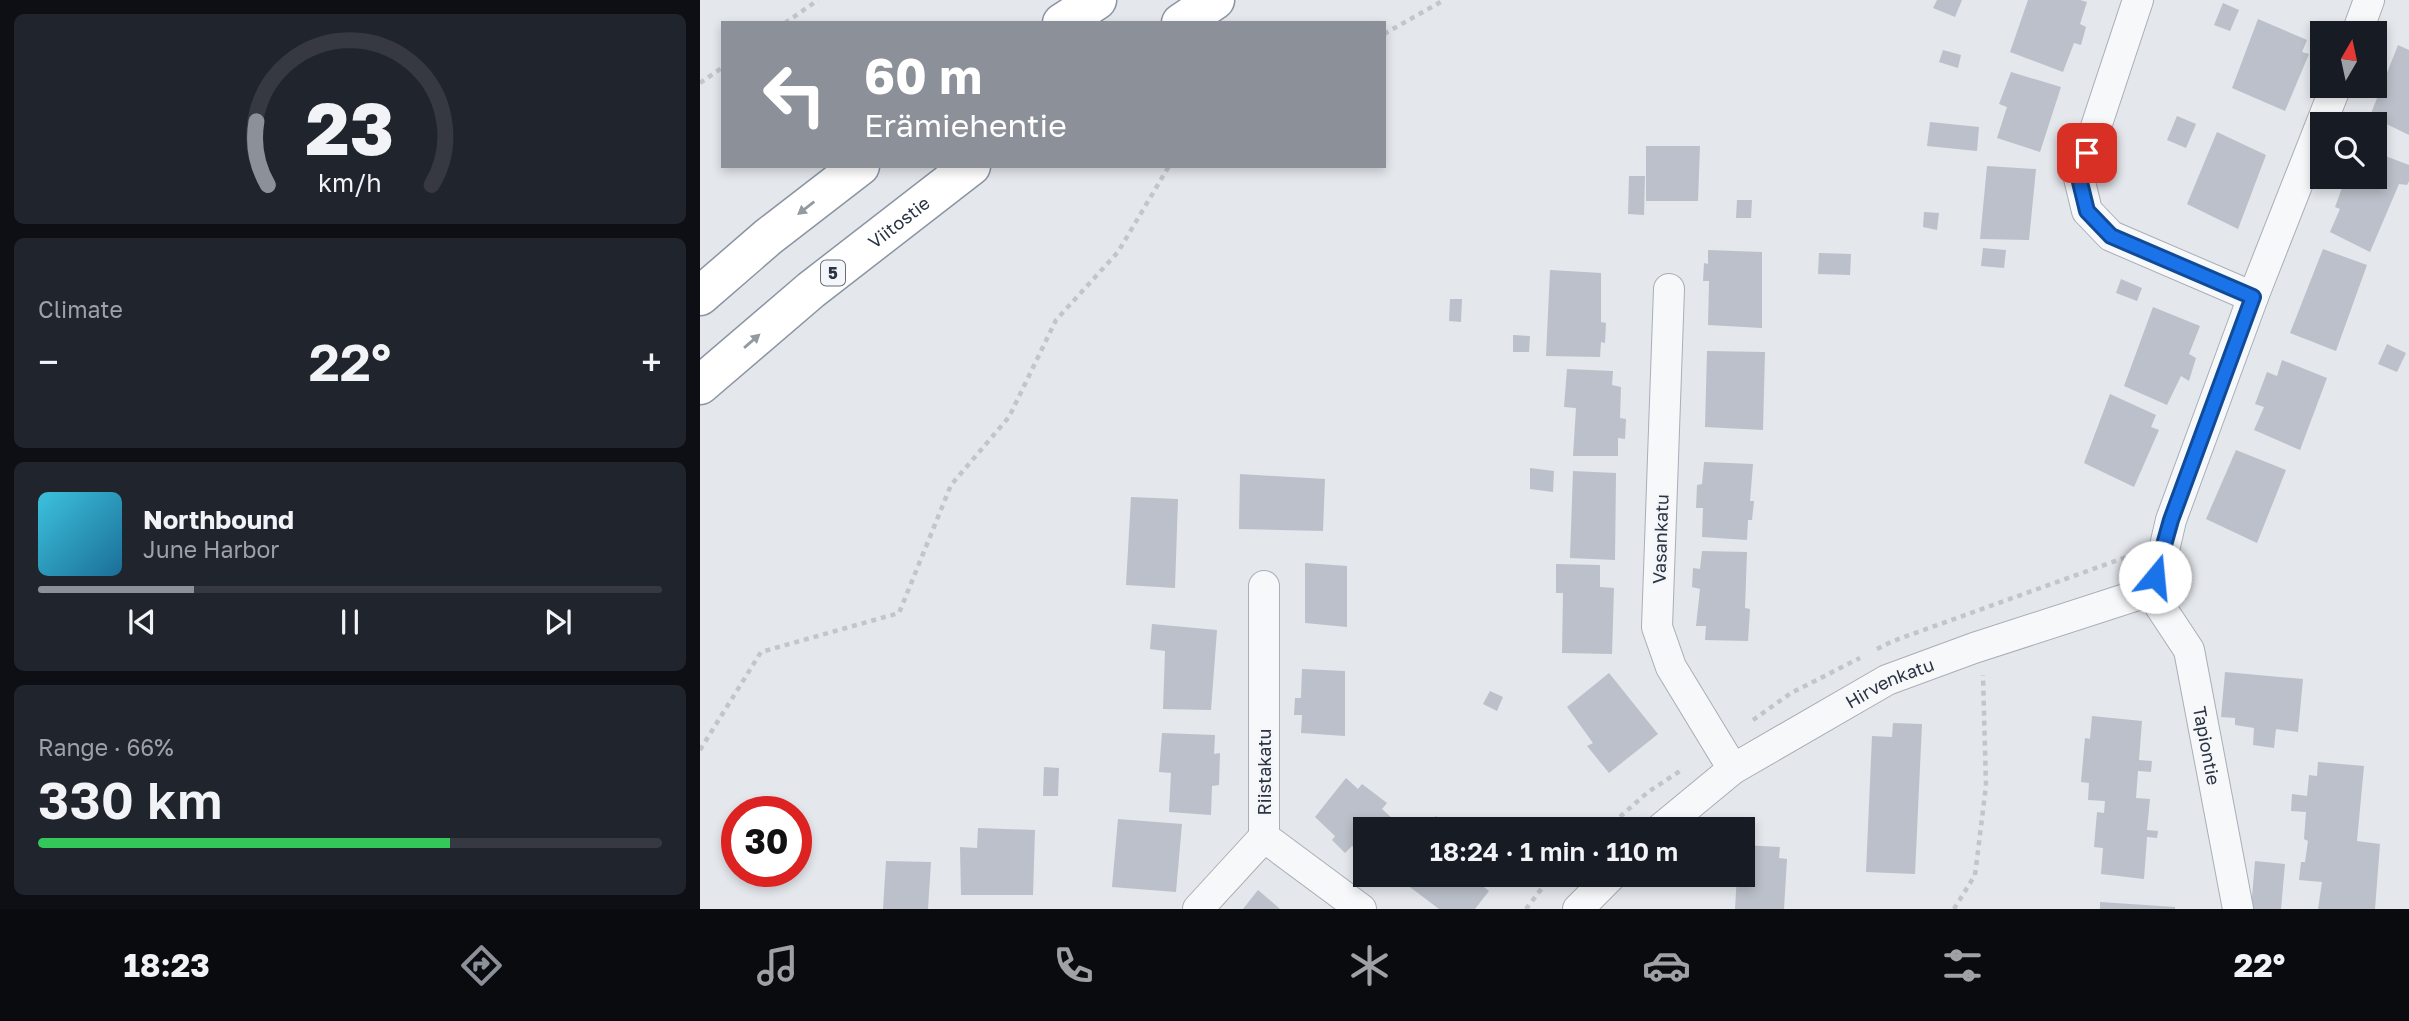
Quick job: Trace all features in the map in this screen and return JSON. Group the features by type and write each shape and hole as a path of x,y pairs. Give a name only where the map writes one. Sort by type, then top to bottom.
{"highway":[{"path":"1065,21 1097,0"},
{"path":"1184,21 1215,0"},
{"path":"700,296 768,237 857,168"},
{"name":"Viitostie","path":"700,385 811,290 968,168"}],"street":[{"path":"2138,0 2079,178 2087,211 2111,236 2253,297"},
{"path":"2361,21 2369,0"},
{"path":"2150,592 2161,563 2171,520 2253,297 2331,98"},
{"name":"Vasankatu","path":"1669,289 1657,627 1671,667 1733,769"},
{"name":"Riistakatu","path":"1265,586 1264,837 1361,909"},
{"name":"Hirvenkatu","path":"1675,817 1733,769 1886,680 1974,648 2150,592"},
{"name":"Tapiontie","path":"2150,592 2189,650 2238,909"},
{"path":"1198,909 1264,837"},
{"path":"1578,909 1600,887"}],"path":[{"path":"788,21 818,0"},
{"path":"1386,33 1444,0"},
{"path":"700,83 721,68"},
{"path":"700,750 761,652 899,613 951,485 1009,417 1056,320 1118,252 1168,168"},
{"path":"1954,909 1975,875 1986,786 1985,680 1974,648"},
{"path":"1526,909 1543,887"}],"building":[{"path":"1937,0 1962,0 1955,17 1933,8"},
{"path":"2028,0 2087,2 2080,24 2086,27 2081,45 2074,43 2063,72 2010,52"},
{"path":"2223,3 2239,10 2230,31 2214,25"},
{"path":"2258,19 2307,40 2302,52 2309,54 2285,111 2232,88"},
{"path":"2398,45 2409,50 2409,135 2387,124 2387,112 2372,112 2377,98 2387,98 2387,73"},
{"path":"1943,50 1961,55 1958,68 1939,62"},
{"path":"2011,72 2061,87 2040,152 1997,138 2007,107 1999,104"},
{"path":"2177,116 2196,124 2186,148 2167,140"},
{"path":"1930,122 1979,127 1977,151 1927,146"},
{"path":"2217,132 2266,155 2238,229 2187,204"},
{"path":"1646,146 1700,146 1698,201 1646,201"},
{"path":"2387,157 2409,165 2409,181 2407,185 2399,184 2370,252 2330,232 2340,209 2335,207 2342,189 2387,189"},
{"path":"1987,166 2036,169 2029,240 1980,239"},
{"path":"1629,176 1645,176 1644,215 1628,214"},
{"path":"1737,200 1752,200 1751,218 1736,218"},
{"path":"1924,212 1939,213 1937,230 1923,227"},
{"path":"1983,248 2006,250 2004,268 1981,266"},
{"path":"2323,249 2367,265 2336,351 2290,333"},
{"path":"1708,250 1762,252 1762,328 1708,325 1709,281 1703,281 1704,263 1708,264"},
{"path":"1819,253 1851,254 1850,275 1818,274"},
{"path":"1550,270 1601,273 1601,322 1606,323 1605,343 1601,342 1600,357 1546,356"},
{"path":"2121,279 2142,288 2137,301 2116,293"},
{"path":"1450,299 1462,299 1461,322 1449,321"},
{"path":"2153,307 2200,326 2189,354 2196,358 2189,381 2181,376 2167,405 2124,386"},
{"path":"1513,335 1530,336 1529,352 1513,352"},
{"path":"2387,344 2406,353 2397,372 2378,364"},
{"path":"1707,351 1765,352 1763,430 1705,427"},
{"path":"2282,360 2327,378 2300,450 2254,430 2264,407 2255,404 2267,372 2277,376"},
{"path":"1567,369 1613,371 1612,385 1621,387 1620,418 1626,419 1625,439 1618,438 1618,456 1573,456 1576,408 1564,407"},
{"path":"2110,394 2156,415 2151,427 2159,430 2134,487 2084,463"},
{"path":"2236,450 2286,470 2257,543 2206,519"},
{"path":"1704,462 1753,464 1750,501 1754,501 1752,520 1748,520 1747,540 1702,537 1703,508 1696,508 1697,485 1702,484"},
{"path":"1530,468 1554,471 1553,492 1530,489"},
{"path":"1573,471 1616,473 1615,560 1570,558"},
{"path":"1240,474 1325,479 1323,531 1239,529"},
{"path":"1131,497 1178,499 1175,588 1126,585"},
{"path":"1702,551 1747,552 1745,608 1750,609 1748,641 1705,640 1706,626 1696,626 1700,589 1692,587 1693,568 1700,569"},
{"path":"1305,563 1347,566 1347,627 1305,623"},
{"path":"1556,564 1600,565 1600,587 1614,588 1612,654 1562,653 1563,593 1556,593"},
{"path":"1152,624 1217,630 1211,710 1163,709 1165,651 1150,649"},
{"path":"1302,669 1345,671 1345,736 1301,733 1302,715 1294,715 1295,698 1301,698"},
{"path":"2225,672 2303,679 2298,732 2276,729 2274,748 2253,745 2254,728 2235,725 2235,718 2221,717"},
{"path":"1609,673 1658,734 1609,773 1587,746 1593,743 1567,707"},
{"path":"1490,691 1503,697 1497,711 1483,704"},
{"path":"2092,716 2142,721 2139,760 2152,761 2151,772 2138,771 2136,798 2150,799 2147,830 2158,831 2157,838 2147,837 2144,879 2101,874 2103,848 2094,847 2097,812 2104,813 2105,801 2088,800 2089,783 2081,782 2085,738 2090,739"},
{"path":"1893,723 1922,724 1915,874 1866,872 1872,736 1892,737"},
{"path":"1162,733 1215,735 1214,754 1220,753 1219,785 1212,786 1211,815 1169,812 1171,773 1159,772"},
{"path":"2318,762 2364,766 2357,841 2380,844 2375,909 2318,909 2322,882 2299,880 2308,841 2304,839 2306,812 2291,811 2292,794 2307,796 2309,775 2317,776"},
{"path":"1044,767 1059,768 1058,796 1043,796"},
{"path":"1346,778 1358,789 1362,784 1387,803 1382,809 1391,817 1353,817 1353,847 1345,853 1332,840 1335,836 1315,817"},
{"path":"1118,819 1182,824 1176,892 1112,887"},
{"path":"978,828 1035,830 1033,895 961,895 960,847 977,848"},
{"path":"1755,846 1780,847 1779,858 1787,859 1784,909 1735,909 1736,887 1755,887"},
{"path":"886,861 931,862 928,909 883,909"},
{"path":"2255,861 2285,864 2281,909 2251,909"},
{"path":"1410,887 1484,887 1489,891 1475,909 1439,909"},
{"path":"1258,890 1280,909 1243,909"},
{"path":"2100,902 2175,907 2175,909 2100,909"}],"route":[{"path":"2087,153 2079,178 2087,211 2111,236 2253,297 2171,520 2155,577"}]}
